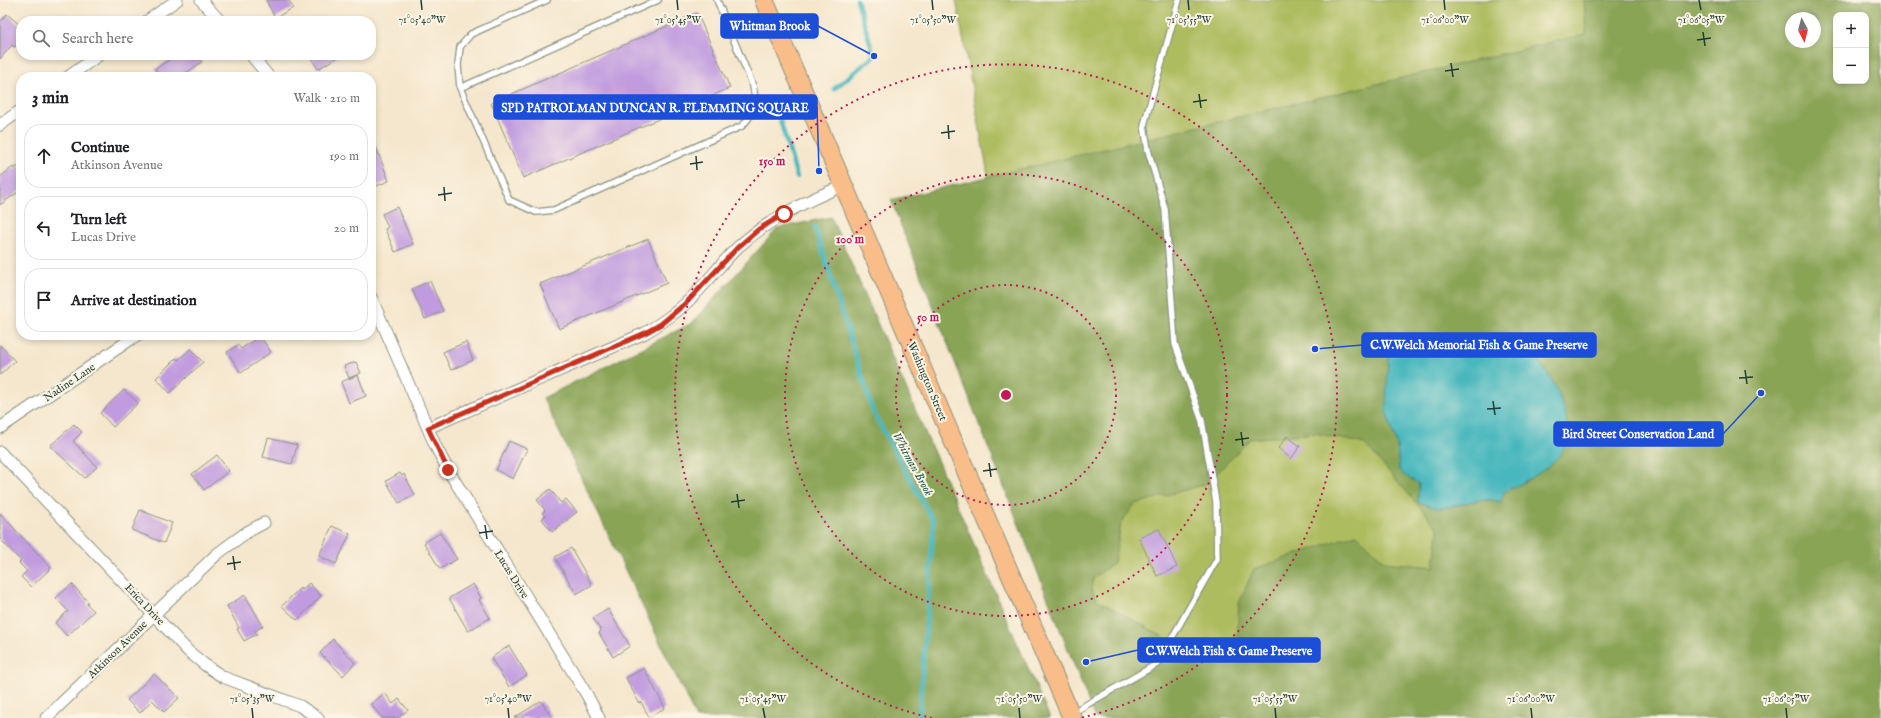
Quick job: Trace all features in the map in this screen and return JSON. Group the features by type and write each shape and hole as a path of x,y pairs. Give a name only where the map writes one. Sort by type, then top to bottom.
{"main road":[{"name":"Washington Street","path":"764,0 1072,716"}],"street":[{"path":"154,16 177,0"},
{"path":"201,0 215,16"},
{"path":"75,72 92,60"},
{"path":"255,60 265,72"},
{"path":"0,125 16,114"},
{"path":"428,428 645,333 661,324 687,302 737,248 759,229 814,198 843,186"},
{"name":"Lucas Drive","path":"376,308 448,470 587,695 599,718"},
{"name":"Nadine Lane","path":"0,428 130,340"},
{"name":"Erica Drive","path":"0,452 154,613 188,651 205,666 223,677 300,706 318,718"},
{"name":"Atkinson Avenue","path":"46,718 217,554 247,532 264,524"}],"lane":[{"path":"547,0 471,34 460,46 458,65 460,88 509,200 536,212 554,210 742,126 752,116 756,101 753,86 717,0"},
{"path":"460,88 658,0"},
{"path":"1072,716 1157,664 1217,559 1214,494 1202,421 1175,344 1165,210 1148,150 1144,125 1179,0"}],"green space":[{"path":"956,0 1881,0 1881,624 1128,718 1026,382"},
{"path":"1584,0 1881,0 1881,718 1095,718 891,200 1586,34","holes":["1509,342 1556,459 1525,482 1503,492 1501,502 1485,500 1439,508 1418,502 1419,484 1399,468 1397,445 1386,411 1490,344","1315,433 1365,444 1438,528 1434,567 1385,562 1356,534 1254,569 1239,603 1237,639 1225,649 1171,644 1162,636 1096,599 1091,588 1094,577 1114,563 1121,523 1135,504 1206,484 1250,439"]},
{"path":"831,217 1050,718 696,718 543,398 692,323 778,228"}],"water":[{"path":"1426,337 1477,344 1508,342 1519,344 1528,350 1539,362 1549,376 1560,397 1566,415 1568,433 1566,443 1561,453 1554,462 1534,476 1504,492 1501,502 1485,500 1447,507 1432,507 1418,502 1419,484 1401,473 1399,468 1397,445 1386,411 1389,345"}],"building":[{"path":"266,0 289,0 293,8 279,16 274,16"},
{"path":"697,13 730,88 523,178 491,103"},
{"path":"7,14 16,22 16,46 15,47 12,45 0,59 0,22"},
{"path":"168,60 201,60 202,62 187,72 157,72 155,69"},
{"path":"312,60 333,60 318,69"},
{"path":"376,147 389,181 376,186"},
{"path":"13,167 14,169 16,168 16,194 0,205 0,177"},
{"path":"397,207 413,244 395,252 385,229 388,227 382,214"},
{"path":"648,239 667,283 559,329 540,284"},
{"path":"430,281 443,311 425,319 412,289"},
{"path":"254,340 263,340 271,352 241,373 227,352 238,345 241,349"},
{"path":"466,342 473,360 451,370 443,352"},
{"path":"0,345 15,361 0,375"},
{"path":"190,349 203,362 170,393 156,378 176,358 178,360"},
{"path":"356,362 361,373 349,378 344,366"},
{"path":"358,375 366,396 349,403 341,382"},
{"path":"124,390 138,403 113,427 100,413"},
{"path":"74,424 82,432 73,441 97,467 85,478 50,446"},
{"path":"1287,436 1300,446 1291,459 1278,448"},
{"path":"268,438 297,445 292,464 263,457"},
{"path":"509,441 527,449 513,479 496,470"},
{"path":"217,455 229,471 204,490 192,474"},
{"path":"400,473 402,476 404,474 415,495 399,503 386,481"},
{"path":"550,489 561,503 566,499 577,512 552,532 542,519 545,516 542,513 545,510 537,500"},
{"path":"140,510 172,523 164,543 132,530"},
{"path":"0,513 51,568 31,587 21,577 27,571 19,563 21,561 0,539"},
{"path":"332,526 350,534 336,564 319,556"},
{"path":"1159,529 1177,567 1157,576 1139,538"},
{"path":"440,533 457,559 440,569 424,543"},
{"path":"571,548 592,585 576,594 555,557"},
{"path":"309,583 321,596 297,620 282,606 300,588 302,590"},
{"path":"72,584 94,611 67,636 55,623 68,611 56,598"},
{"path":"473,584 481,598 479,600 490,618 468,631 449,598"},
{"path":"245,595 263,626 255,631 257,634 244,641 227,606"},
{"path":"608,609 630,646 613,657 599,633 601,631 593,618"},
{"path":"333,639 355,663 343,676 320,653"},
{"path":"509,646 527,675 509,687 491,658"},
{"path":"644,668 665,708 649,717 641,702 639,703 626,678"},
{"path":"154,674 179,698 164,712 152,700 140,713 127,700"},
{"path":"385,693 393,704 399,699 408,710 398,718 382,718 371,704"},
{"path":"541,701 552,718 514,718"}],"waterway":[{"name":"Whitman Brook","path":"834,89 874,56 857,0"},
{"name":"Whitman Brook","path":"780,120 797,177"},
{"name":"Whitman Brook","path":"815,227 874,414 934,522 919,718"}],"place":[{"name":"Whitman Brook","path":"874,56"},
{"name":"SPD PATROLMAN DUNCAN R. FLEMMING SQUARE","path":"819,171"},
{"name":"C.W.Welch Memorial Fish & Game Preserve","path":"1315,349"},
{"name":"Bird Street Conservation Land","path":"1761,393"},
{"name":"C.W.Welch Fish & Game Preserve","path":"1086,662"}],"route":[{"path":"448,470 428,428 629,341 661,324 687,302 737,248 759,229 784,214"}]}
